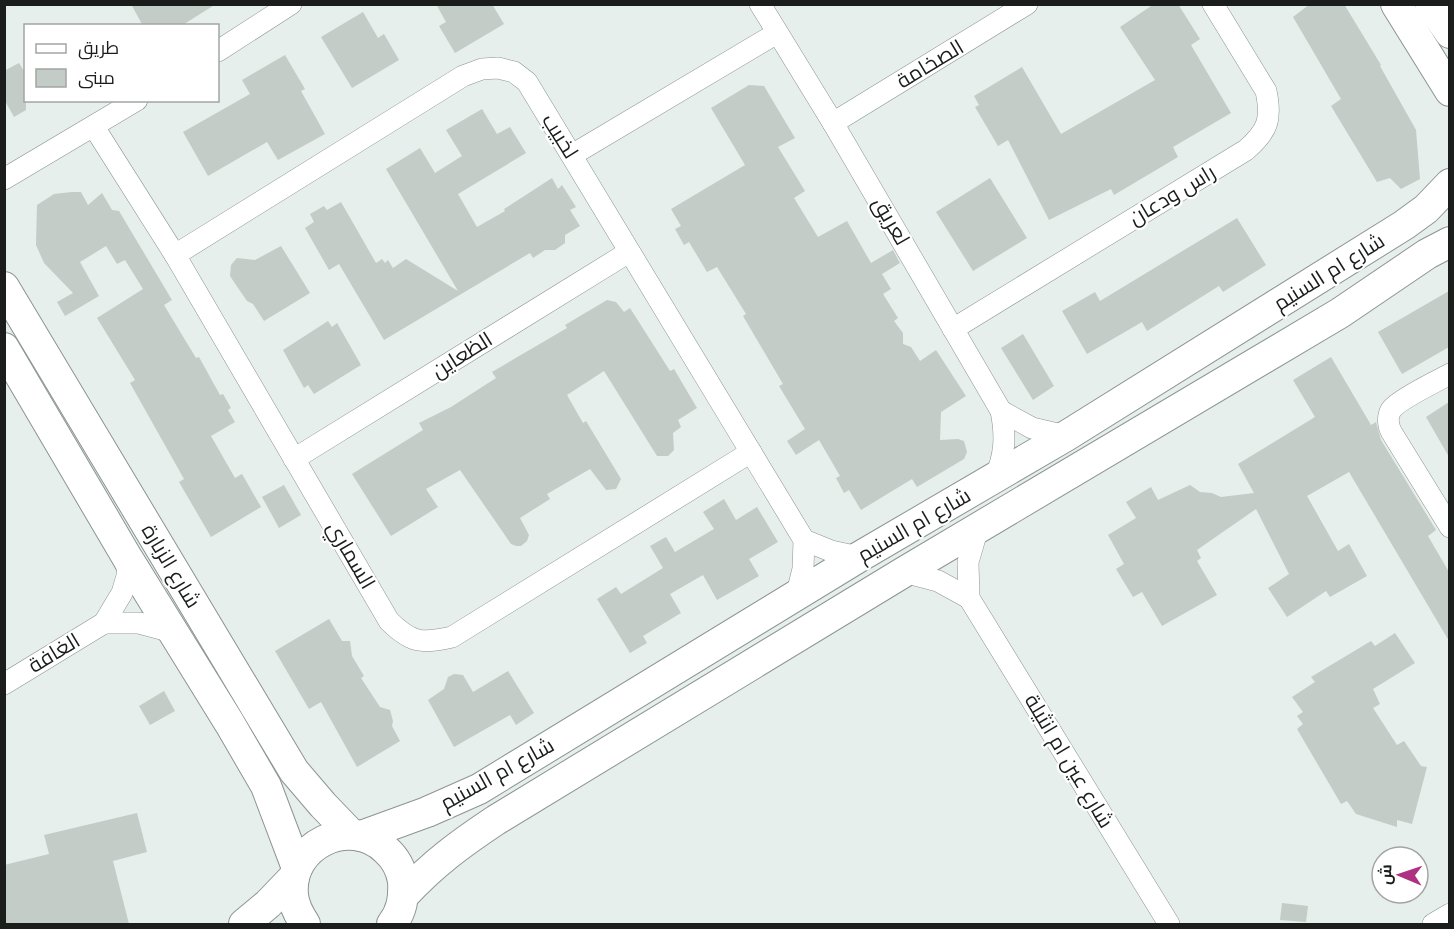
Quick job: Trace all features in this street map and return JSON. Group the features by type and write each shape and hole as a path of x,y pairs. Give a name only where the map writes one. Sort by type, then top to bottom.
{"main road":[{"path":"1396,4 1449,91"},
{"path":"1430,4 1449,33"},
{"name":"شارع ام السنيم","path":"296,872 304,856 313,846 338,835 356,835 427,812 480,789 859,557 1066,436 1404,225 1426,208 1449,184"},
{"name":"شارع ام السنيم","path":"401,912 427,870 452,849 496,820 904,572 1340,313 1427,254 1449,242"},
{"name":"شارع الزبارة","path":"4,287 294,771 323,805 356,835 380,843 394,857 402,875 401,912"},
{"name":"شارع الزبارة","path":"8,360 266,786 296,872 293,894 296,910 305,924"},
{"path":"244,924 268,904 296,872"}],"street":[{"path":"219,50 291,4"},
{"name":"لعريق","path":"760,4 833,123 1001,411 1005,428 1005,445 1002,462 995,478"},
{"name":"الصخامة","path":"833,123 1027,4"},
{"name":"راس ودعان","path":"953,328 1246,150 1260,138 1268,124 1269,107 1266,91 1214,4"},
{"path":"572,155 777,33"},
{"name":"لخبيب","path":"175,255 463,76 482,69 498,68 514,72 527,82 804,540"},
{"path":"5,178 134,102"},
{"name":"السماري","path":"94,127 175,255 389,621 402,634 417,641 434,641 452,637 751,452"},
{"name":"الظعاين","path":"294,459 629,252"},
{"path":"1449,374 1395,406 1388,422 1389,428 1449,527"},
{"path":"1001,411 1032,428 1066,436"},
{"name":"شارع عين ام انثيلة","path":"969,598 968,562 978,528"},
{"path":"796,597 803,569 804,540 831,551 859,557"},
{"name":"الغافة","path":"4,684 104,623 122,593 127,576 128,559"},
{"name":"شارع عين ام انثيلة","path":"904,572 938,581 969,598 1169,924"},
{"name":"الغافة","path":"104,623 139,623 173,632"},
{"path":"1433,924 1449,914"}],"building":[{"path":"131,4 216,4 184,24 142,24"},
{"path":"436,4 492,4 504,24 455,53 439,26 446,22"},
{"path":"1154,4 1178,4 1200,39 1191,45 1231,113 1173,147 1178,157 1114,195 1111,189 1049,220 1008,140 998,146 975,107 979,105 974,96 1022,67 1061,134 1155,80 1120,27"},
{"path":"1310,4 1344,4 1381,65 1416,130 1420,179 1401,189 1390,178 1377,182 1331,106 1341,99 1293,17"},
{"path":"363,12 378,38 384,34 399,60 352,88 321,37"},
{"path":"285,55 305,89 301,91 325,134 278,160 267,142 208,176 183,132 250,94 242,80"},
{"path":"19,63 24,71 26,110 14,117 4,99 4,71"},
{"path":"749,85 764,86 795,138 778,147 805,191 794,198 818,237 847,221 871,263 893,250 900,263 882,274 891,289 883,294 898,318 894,321 903,333 903,344 911,347 920,361 936,350 966,396 941,412 940,440 964,441 967,452 964,459 917,487 912,479 861,510 849,490 844,493 836,478 840,476 819,440 796,455 787,441 805,429 779,386 783,384 743,316 746,314 717,267 707,272 689,242 684,245 675,229 681,226 671,209 745,165 711,108"},
{"path":"482,109 497,134 510,127 526,153 458,194 477,227 505,211 504,209 552,178 558,189 562,185 576,207 570,210 580,226 565,235 565,243 555,250 545,250 533,258 530,253 384,340 339,264 329,270 305,228 314,222 310,214 324,206 327,210 341,202 376,263 382,259 385,263 388,260 393,268 406,259 458,291 386,169 420,148 435,173 462,156 446,130"},
{"path":"990,178 1027,238 973,271 936,212"},
{"path":"81,192 88,205 102,193 112,210 119,211 172,300 164,305 196,358 199,357 220,395 223,394 231,408 228,410 235,422 211,436 235,478 242,474 261,507 211,537 179,482 184,479 130,383 135,380 97,318 143,289 125,260 117,264 106,246 80,262 99,296 65,316 57,302 73,293 44,263 36,245 37,205 54,194"},
{"path":"1237,218 1266,265 1223,292 1219,286 1147,331 1142,322 1087,354 1062,311 1095,292 1100,301"},
{"path":"281,246 310,293 264,321 230,276 231,265 237,258 255,260"},
{"path":"1449,291 1449,347 1402,374 1378,332"},
{"path":"607,300 616,302 624,312 630,308 670,371 674,369 697,408 678,420 681,427 673,433 674,450 668,456 657,456 604,371 567,395 583,423 586,421 621,479 616,489 606,490 590,469 547,494 550,499 520,518 529,535 527,541 521,546 516,546 511,544 460,470 426,489 438,507 391,536 352,474 423,430 419,423 451,407 496,378 492,372 567,328 565,325"},
{"path":"328,321 332,327 337,323 361,365 314,394 308,385 304,388 283,350"},
{"path":"1023,334 1054,386 1033,400 1001,348"},
{"path":"1331,357 1371,425 1376,422 1381,440 1436,530 1428,536 1449,572 1449,641 1349,472 1307,496 1338,551 1349,544 1367,576 1330,597 1326,591 1287,617 1268,588 1289,574 1256,509 1197,550 1201,558 1197,561 1217,595 1162,626 1142,592 1133,597 1116,569 1124,564 1108,535 1136,518 1126,502 1151,487 1158,500 1190,485 1200,492 1212,493 1221,497 1254,493 1238,464 1315,417 1293,380"},
{"path":"1449,402 1449,457 1426,417"},
{"path":"284,485 301,515 279,528 262,497"},
{"path":"724,499 736,520 757,507 778,542 749,559 759,576 717,600 703,575 670,594 681,613 643,636 647,643 630,653 597,599 616,587 621,594 663,568 650,546 666,537 675,552 714,529 703,512"},
{"path":"329,619 342,641 350,641 352,656 364,676 361,678 380,707 390,710 392,726 400,741 357,767 321,702 309,709 275,651"},
{"path":"1395,633 1415,663 1373,689 1380,704 1373,708 1397,745 1404,741 1421,766 1427,767 1412,824 1397,820 1397,827 1356,814 1347,801 1341,804 1297,729 1303,724 1297,716 1303,712 1292,697 1315,682 1311,677 1371,641 1375,646"},
{"path":"508,671 534,713 516,725 510,715 454,747 428,700 444,689 448,677 454,674 463,675 473,692"},
{"path":"164,691 175,711 150,725 139,706"},
{"path":"137,813 147,852 113,861 129,924 4,924 4,865 49,854 44,835"},
{"path":"1282,903 1308,906 1306,922 1280,920"}]}
